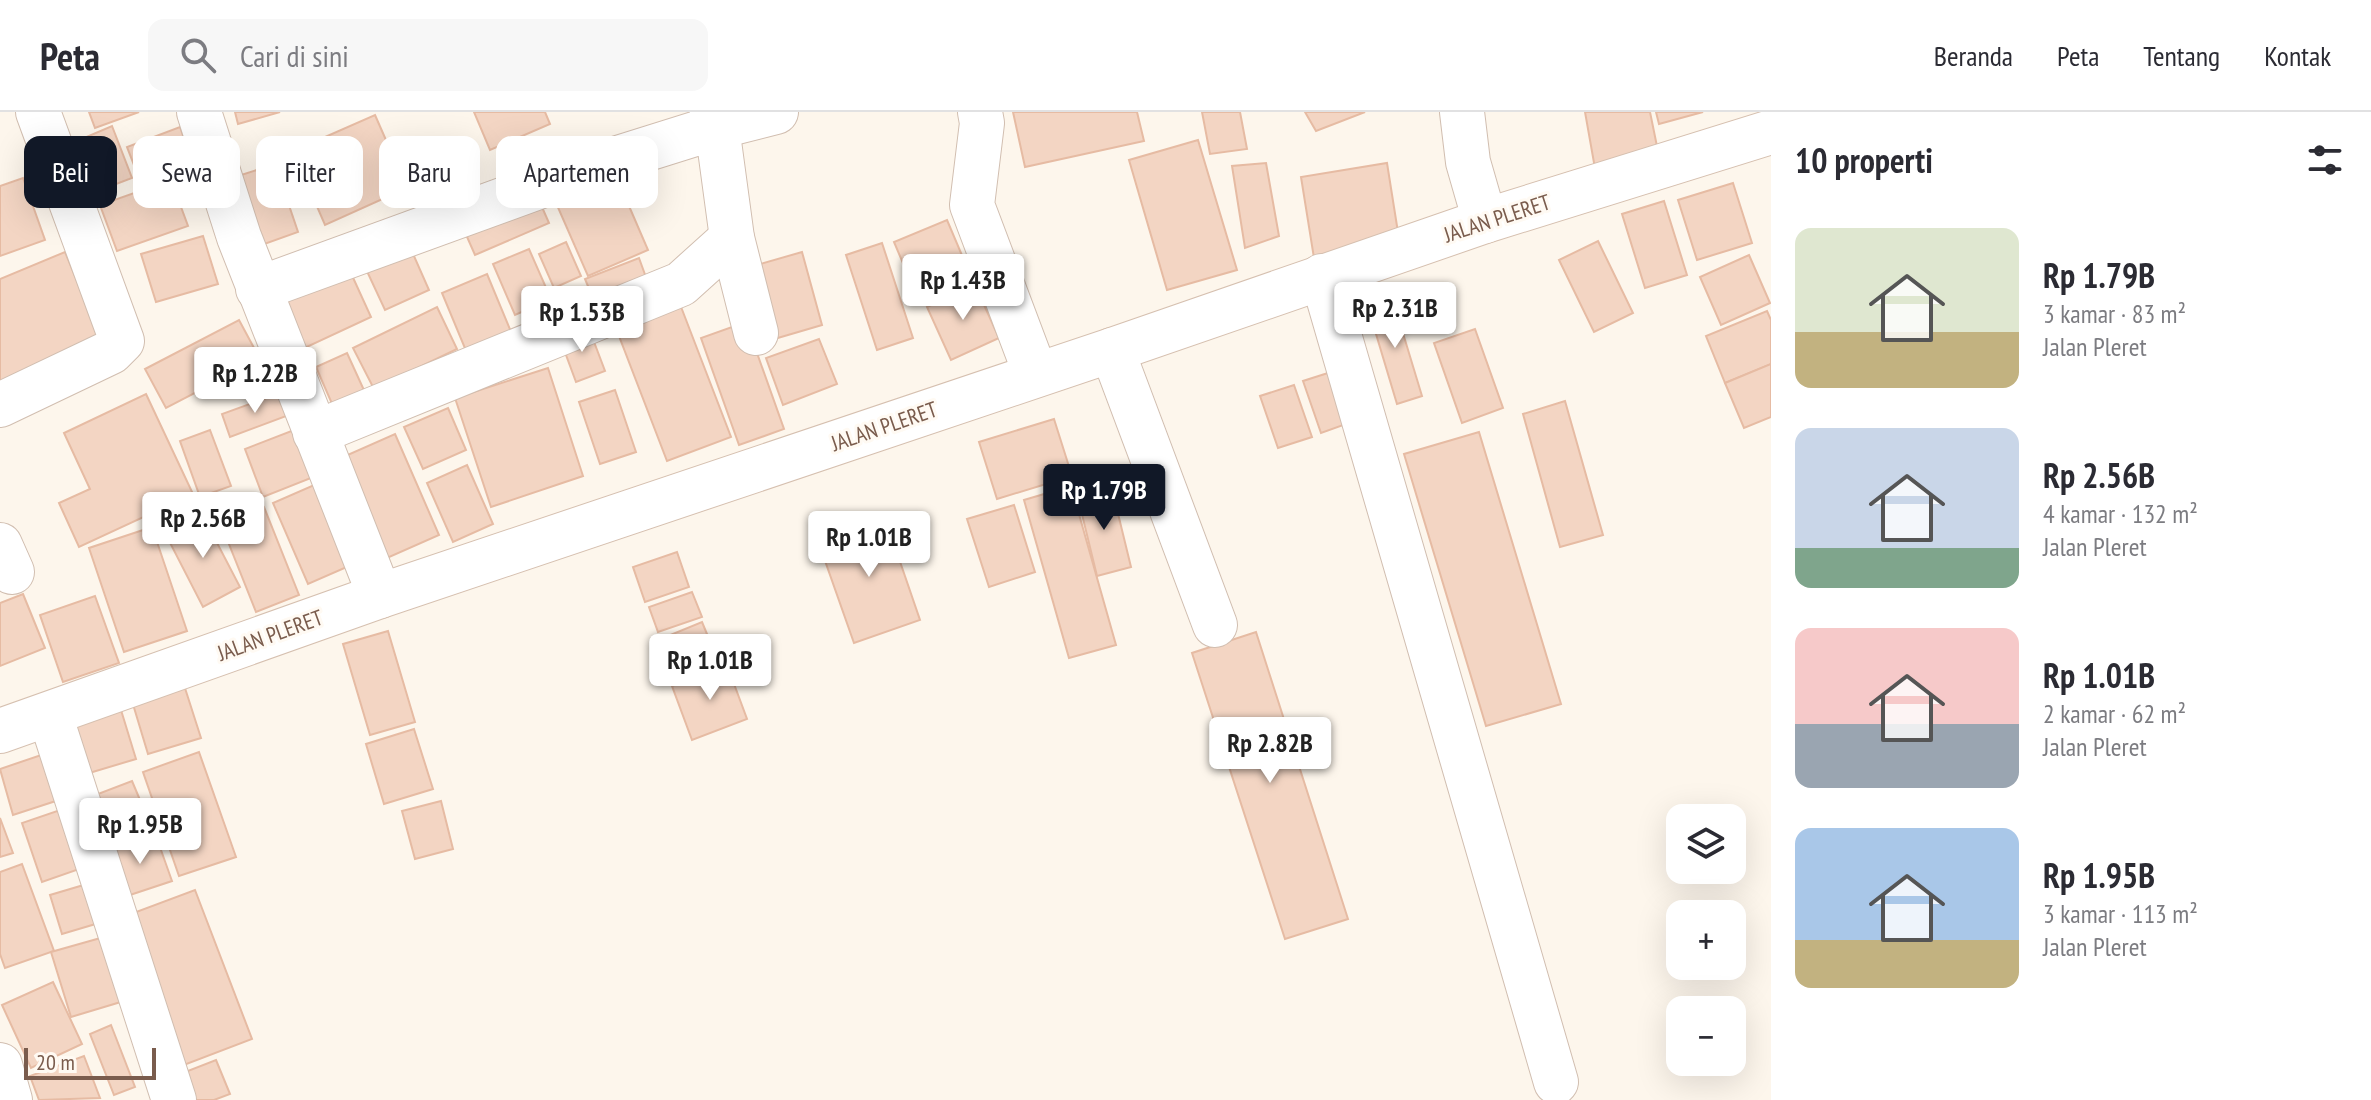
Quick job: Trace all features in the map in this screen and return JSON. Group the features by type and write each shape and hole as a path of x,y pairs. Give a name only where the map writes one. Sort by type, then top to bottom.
{"street":[{"path":"0,405 111,352 122,341 38,112"},
{"path":"199,112 258,289 380,596"},
{"path":"258,289 714,119 776,112"},
{"path":"980,112 972,205 1036,375"},
{"path":"1462,112 1468,162 1485,221"},
{"path":"714,119 732,238 756,333"},
{"name":"JALAN PLERET","path":"0,731 380,596 1112,350 1322,276 1485,221 1771,132"},
{"path":"315,433 681,284 732,238"},
{"path":"1322,276 1556,1082"},
{"path":"1112,350 1215,625"},
{"path":"50,715 174,1100"},
{"path":"0,1065 10,1100"}],"building":[{"path":"89,112 139,112 95,128"},
{"path":"235,112 280,112 238,124"},
{"path":"474,112 545,112 550,124 522,136 496,136 496,147 490,150"},
{"path":"1013,112 1137,112 1144,141 1025,167"},
{"path":"1202,112 1240,112 1247,149 1210,154"},
{"path":"1305,112 1365,112 1316,131"},
{"path":"1585,112 1650,112 1660,161 1596,174"},
{"path":"1656,112 1703,112 1659,124"},
{"path":"375,115 384,136 379,136 379,201 363,208 363,136 327,136"},
{"path":"112,126 116,136 89,136"},
{"path":"180,127 183,136 156,136"},
{"path":"117,139 132,178 117,184"},
{"path":"1198,140 1237,270 1167,290 1129,160"},
{"path":"133,145 133,162 127,147"},
{"path":"1266,163 1279,236 1245,248 1232,166"},
{"path":"1387,163 1400,245 1314,258 1301,177"},
{"path":"256,170 256,208 290,208 298,232 256,247 240,201 240,175"},
{"path":"23,178 24,208 34,208 45,240 0,256 0,186"},
{"path":"1733,183 1752,243 1697,260 1678,200"},
{"path":"133,193 133,208 181,208 188,226 117,251 101,208 117,208 117,199"},
{"path":"1664,201 1687,275 1645,288 1622,214"},
{"path":"318,208 363,208 325,225"},
{"path":"515,208 542,208 549,223 475,255 464,230"},
{"path":"558,208 630,208 648,250 588,276"},
{"path":"947,220 972,279 919,301 894,242"},
{"path":"203,236 218,284 156,302 141,254"},
{"path":"1598,241 1633,313 1594,332 1559,260"},
{"path":"566,242 581,276 554,288 539,254"},
{"path":"882,243 913,338 877,350 846,255"},
{"path":"410,247 429,290 385,310 365,267"},
{"path":"529,249 551,299 515,315 493,264"},
{"path":"65,252 104,346 0,390 0,279"},
{"path":"802,252 822,325 771,340 750,267"},
{"path":"1749,255 1770,303 1721,325 1700,277"},
{"path":"639,258 652,294 600,315 585,279"},
{"path":"350,271 371,317 296,352 274,307"},
{"path":"487,274 514,339 469,358 442,293"},
{"path":"975,285 999,338 951,360 927,307"},
{"path":"1392,297 1422,396 1397,404 1367,304"},
{"path":"678,299 731,437 667,461 614,323"},
{"path":"437,307 457,349 374,389 353,348"},
{"path":"1767,311 1771,320 1771,364 1725,383 1706,336"},
{"path":"239,320 260,359 166,408 145,369"},
{"path":"746,322 784,429 739,445 701,338"},
{"path":"588,326 605,371 576,382 559,336"},
{"path":"1475,329 1503,408 1462,423 1434,343"},
{"path":"819,339 837,384 783,405 766,358"},
{"path":"347,353 368,399 336,413 316,367"},
{"path":"1771,364 1771,417 1744,428 1725,383"},
{"path":"548,368 583,476 491,507 455,398"},
{"path":"1331,372 1349,423 1321,433 1303,381"},
{"path":"1294,385 1312,437 1278,448 1260,396"},
{"path":"615,390 636,452 600,464 579,402"},
{"path":"280,393 289,415 230,437 222,414"},
{"path":"146,394 193,494 79,547 59,503 90,489 64,433"},
{"path":"1565,401 1603,535 1560,547 1523,414"},
{"path":"448,408 466,450 423,469 404,427"},
{"path":"1054,419 1072,476 997,499 979,442"},
{"path":"210,430 231,486 200,497 180,441"},
{"path":"294,430 311,478 263,497 245,449"},
{"path":"1479,432 1561,704 1486,726 1404,454"},
{"path":"395,434 439,535 378,562 334,461"},
{"path":"467,465 493,524 453,542 427,483"},
{"path":"321,482 356,563 308,584 273,503"},
{"path":"1071,486 1116,645 1069,658 1024,500"},
{"path":"1112,489 1131,567 1097,576 1078,498"},
{"path":"1014,505 1035,572 989,587 967,519"},
{"path":"264,507 299,595 256,612 221,524"},
{"path":"202,514 240,587 203,607 165,533"},
{"path":"884,515 920,620 854,643 817,538"},
{"path":"152,527 187,631 124,652 89,548"},
{"path":"677,552 689,587 645,602 633,567"},
{"path":"692,592 702,617 658,632 649,607"},
{"path":"23,594 45,648 0,666 0,603"},
{"path":"95,596 119,663 63,682 40,615"},
{"path":"702,622 719,663 674,680 658,640"},
{"path":"388,631 415,722 370,735 343,644"},
{"path":"1256,632 1348,919 1285,939 1192,653"},
{"path":"727,665 747,719 692,740 672,686"},
{"path":"184,685 201,738 148,754 132,701"},
{"path":"121,710 136,759 86,774 70,726"},
{"path":"414,729 433,789 384,804 366,744"},
{"path":"53,751 68,797 13,815 0,769"},
{"path":"199,752 236,857 179,876 143,772"},
{"path":"132,781 148,819 106,836 90,797"},
{"path":"441,801 453,849 415,859 402,811"},
{"path":"69,807 88,866 42,882 22,823"},
{"path":"0,818 13,853 0,857"},
{"path":"156,836 172,881 124,897 108,851"},
{"path":"22,864 54,951 5,968 0,954 0,872"},
{"path":"97,881 109,920 62,934 50,895"},
{"path":"195,890 252,1039 176,1068 120,918"},
{"path":"104,937 124,1001 71,1017 51,952"},
{"path":"53,982 82,1044 31,1068 2,1005"},
{"path":"111,1025 135,1087 114,1095 90,1034"},
{"path":"84,1056 100,1098 39,1100 30,1076"},
{"path":"216,1060 230,1094 214,1100 191,1100 180,1074"}]}
